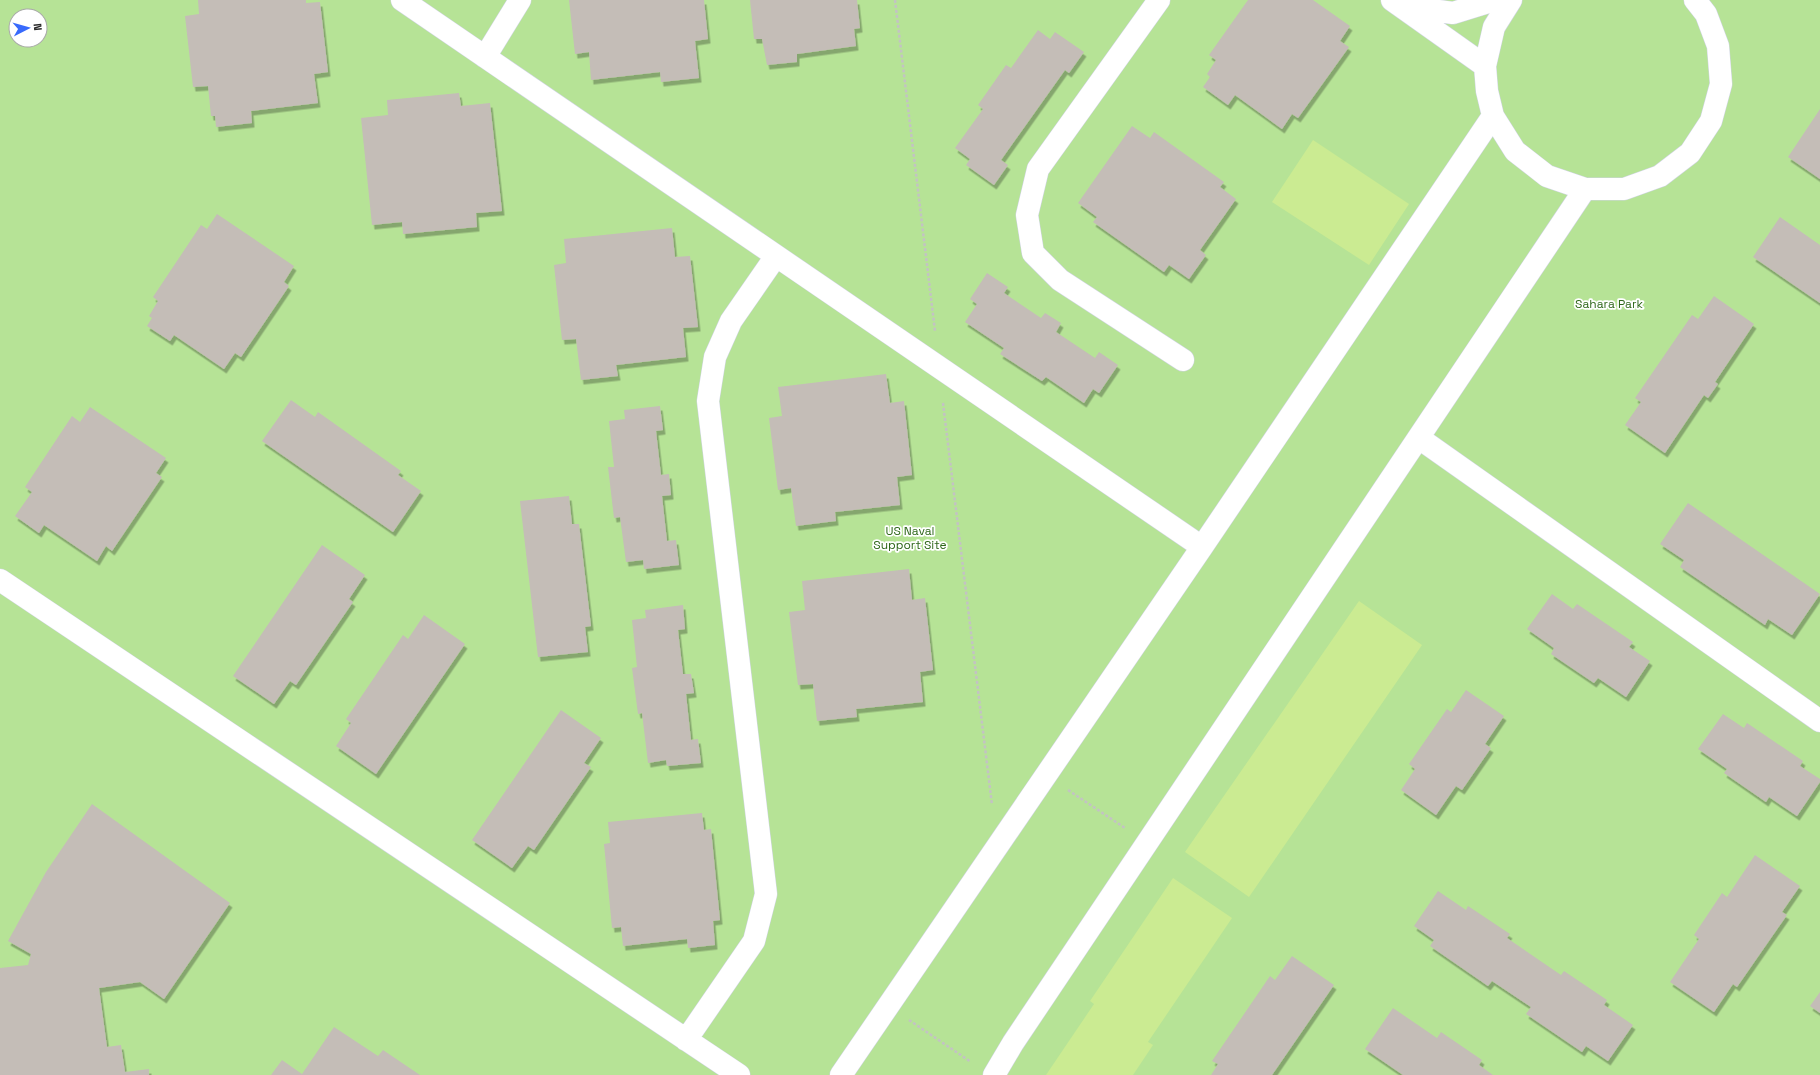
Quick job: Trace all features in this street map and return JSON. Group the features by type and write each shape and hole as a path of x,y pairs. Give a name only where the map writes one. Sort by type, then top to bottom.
{"street":[{"path":"402,0 1202,547"},
{"path":"486,57 520,0"},
{"path":"1159,0 1038,168 1027,215 1033,253 1060,280 1183,360"},
{"path":"1395,2 1453,13 1495,0"},
{"path":"1511,0 1494,27 1485,66 1487,92 1493,116 1515,151 1546,176 1585,190 1624,189 1660,176 1690,153 1711,121 1721,84 1718,46 1708,0"},
{"path":"1695,0 1706,14 1718,46"},
{"path":"1395,2 1485,66"},
{"path":"841,1075 1202,547 1493,116"},
{"path":"986,1071 1014,1042 1585,190"},
{"path":"686,1040 754,941 766,894 708,401 715,357 731,321 776,256"},
{"path":"1419,438 1820,721"},
{"path":"0,580 739,1075"}],"path":[{"path":"895,0 997,848"},
{"path":"1046,776 1147,843"},
{"path":"889,1006 986,1071"}],"green space":[{"name":"US Naval Support Site","path":"0,0 1820,0 1820,1075 0,1075"},
{"path":"1313,140 1409,204 1369,265 1272,202"},
{"path":"1359,601 1422,645 1249,897 1185,852"},
{"path":"1173,878 1232,918 1148,1042 1153,1045 1133,1075 1046,1075 1094,1004 1090,1001"}],"building":[{"path":"198,0 306,0 306,3 320,2 328,72 314,74 318,103 251,111 252,123 216,127 215,116 211,116 208,86 193,87 185,16 199,14"},
{"path":"569,0 704,0 708,39 695,41 699,78 661,82 660,72 591,80 589,52 575,54"},
{"path":"750,0 857,0 860,28 854,29 856,46 797,54 797,62 767,65 762,39 754,39"},
{"path":"1248,0 1313,0 1350,26 1340,41 1349,47 1298,118 1292,114 1282,129 1235,95 1228,105 1203,87 1210,77 1207,74 1216,60 1209,55"},
{"path":"1038,30 1050,39 1055,32 1084,52 1069,73 1065,70 1001,160 1008,165 994,185 966,165 970,159 955,148 983,109 978,105 1006,65 1011,68"},
{"path":"459,93 461,106 490,103 502,211 476,213 477,227 403,234 402,222 372,225 361,118 388,115 387,100"},
{"path":"1820,109 1820,179 1788,157"},
{"path":"1132,126 1150,138 1154,132 1224,182 1220,187 1236,199 1200,250 1206,255 1189,279 1169,265 1164,272 1093,222 1097,217 1078,203"},
{"path":"217,214 294,266 284,282 289,286 241,357 235,353 224,369 174,335 170,341 147,326 152,318 149,316 158,301 153,297 201,225 207,229"},
{"path":"1780,217 1820,245 1820,303 1753,257"},
{"path":"672,228 675,257 690,256 698,327 683,328 686,357 616,365 618,376 581,380 576,339 562,340 554,265 566,263 564,239"},
{"path":"987,273 1008,287 1004,293 1041,318 1045,313 1061,323 1056,332 1095,358 1099,352 1118,365 1099,393 1093,389 1084,403 1046,377 1042,381 1000,354 1004,348 965,322 977,304 970,299"},
{"path":"1714,296 1754,324 1715,382 1718,384 1708,398 1704,395 1665,453 1625,425 1641,402 1635,398 1692,315 1698,319"},
{"path":"886,374 890,403 904,401 912,475 897,477 900,505 835,512 836,521 796,526 791,488 778,490 769,418 782,416 778,387"},
{"path":"291,400 315,417 318,412 401,471 398,475 421,491 393,532 262,441"},
{"path":"660,406 663,430 656,431 661,475 669,474 671,495 662,496 667,541 676,540 679,565 644,569 643,560 626,562 620,517 614,518 608,467 614,467 609,421 625,419 624,410"},
{"path":"90,407 166,458 156,473 162,477 112,551 106,546 97,561 44,525 39,533 15,516 32,492 25,487 72,416 80,422"},
{"path":"569,496 572,524 579,524 591,626 585,627 588,652 538,657 520,501"},
{"path":"1688,503 1820,594 1792,635 1768,619 1765,625 1680,567 1684,560 1660,544"},
{"path":"322,545 365,575 349,599 353,602 296,685 290,681 274,704 233,676"},
{"path":"909,569 912,600 925,598 933,670 920,672 923,702 856,709 857,717 817,721 813,684 798,685 789,612 805,610 802,581"},
{"path":"1552,594 1573,609 1577,604 1633,642 1629,647 1650,661 1626,697 1598,678 1594,683 1551,654 1554,648 1527,629"},
{"path":"683,605 685,629 678,630 683,674 691,674 694,693 686,694 691,740 698,739 701,763 667,766 666,760 648,763 642,713 638,714 632,668 637,667 632,620 646,618 645,610"},
{"path":"424,615 465,644 376,774 336,746 351,723 346,719 403,635 408,639"},
{"path":"1466,690 1504,716 1485,744 1491,748 1462,790 1456,786 1436,815 1401,790 1415,769 1409,764 1447,709 1451,712"},
{"path":"561,710 601,738 584,763 591,767 534,850 528,846 512,868 472,840"},
{"path":"1723,714 1744,728 1747,723 1803,761 1800,766 1820,779 1820,782 1797,816 1769,797 1766,802 1724,773 1727,769 1698,749"},
{"path":"92,804 230,903 164,999 140,982 99,988 107,1047 121,1045 125,1072 149,1069 149,1075 0,1075 0,968 28,965 31,954 8,941 46,872"},
{"path":"702,813 704,830 711,829 720,920 713,921 715,945 688,948 687,939 623,946 621,927 612,928 604,844 610,843 608,822"},
{"path":"1755,855 1800,886 1782,912 1787,915 1737,987 1733,984 1714,1012 1670,982 1699,939 1694,935 1722,893 1727,897"},
{"path":"1438,891 1466,910 1468,906 1510,934 1507,938 1561,975 1564,971 1607,1000 1604,1005 1633,1025 1608,1061 1586,1046 1582,1052 1526,1014 1531,1007 1492,981 1488,986 1430,946 1434,940 1414,926"},
{"path":"1292,956 1334,985 1272,1075 1211,1075 1218,1064 1212,1061 1270,976 1275,980"},
{"path":"1820,992 1820,1013 1810,1006"},
{"path":"1393,1008 1437,1038 1441,1032 1482,1060 1479,1065 1493,1075 1403,1075 1365,1049"},
{"path":"334,1027 378,1056 383,1050 420,1075 271,1075 282,1060 302,1074"}],"park label":[{"name":"Sahara Park","path":"1609,304"}]}
